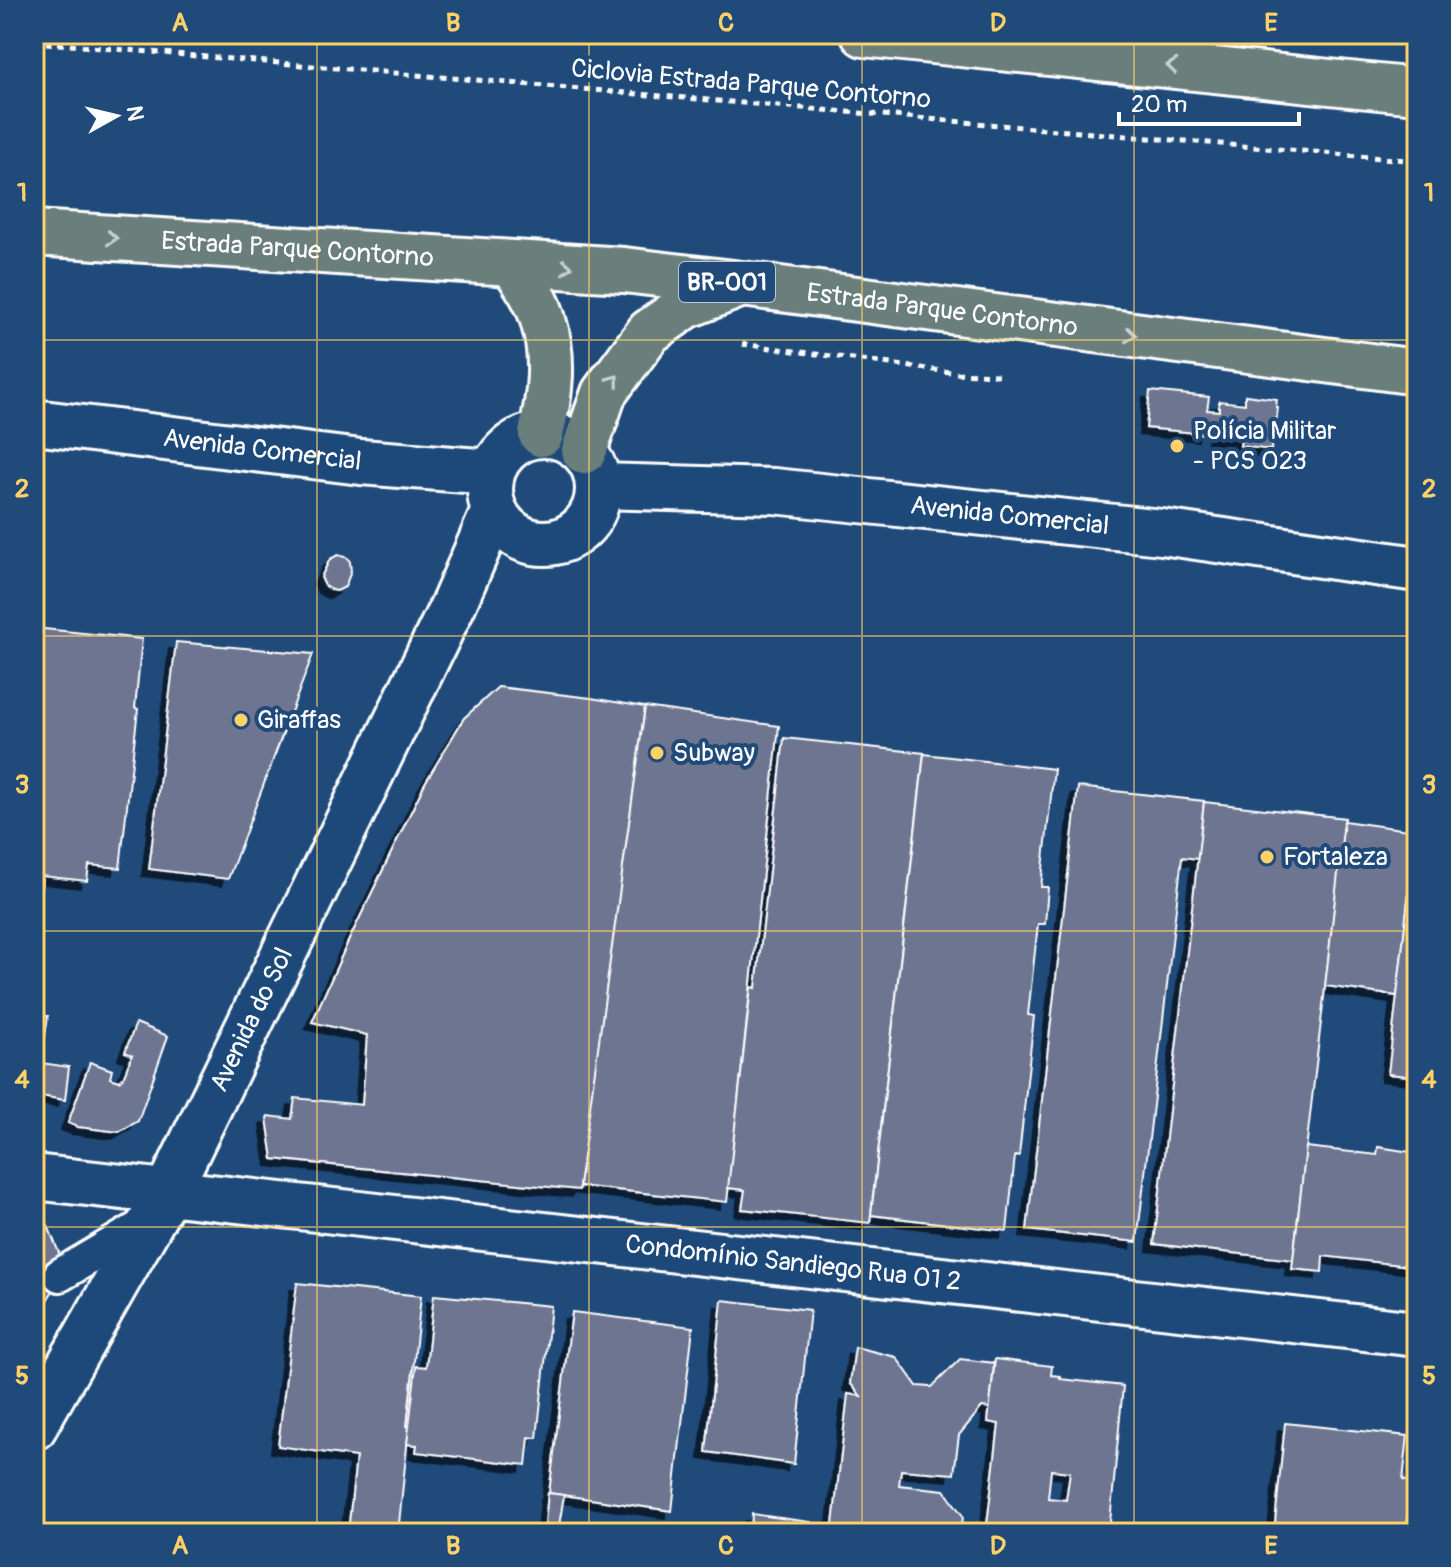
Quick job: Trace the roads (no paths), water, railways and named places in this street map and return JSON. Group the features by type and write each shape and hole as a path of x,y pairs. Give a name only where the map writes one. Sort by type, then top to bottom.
{"highway":[{"path":"864,34 1417,91"},
{"name":"Estrada Parque Contorno","path":"34,233 624,270 1417,372"},
{"path":"513,264 543,319 548,346 551,376 541,434"},
{"path":"591,469 604,393 649,332 686,306 742,284"}],"street":[{"name":"Avenida Comercial","path":"34,422 361,462 493,492"},
{"path":"541,434 558,436 571,441 591,469 596,503 589,519 577,532 561,541 545,543 515,535 503,525 493,492 500,457 511,445 525,437 541,434"},
{"name":"Avenida Comercial","path":"591,469 1162,532 1417,569"},
{"name":"Avenida do Sol","path":"34,1427 160,1206 454,603 493,492"},
{"path":"454,603 545,543"},
{"name":"Condomínio Sandiego Rua 01 2","path":"34,1177 160,1206 1417,1334"}],"lane":[{"path":"60,1275 160,1206"}],"place":[{"name":"Polícia Militar - PCS 023","path":"1177,446"},
{"name":"Giraffas","path":"241,720"},
{"name":"Subway","path":"657,753"},
{"name":"Fortaleza","path":"1267,857"}]}
